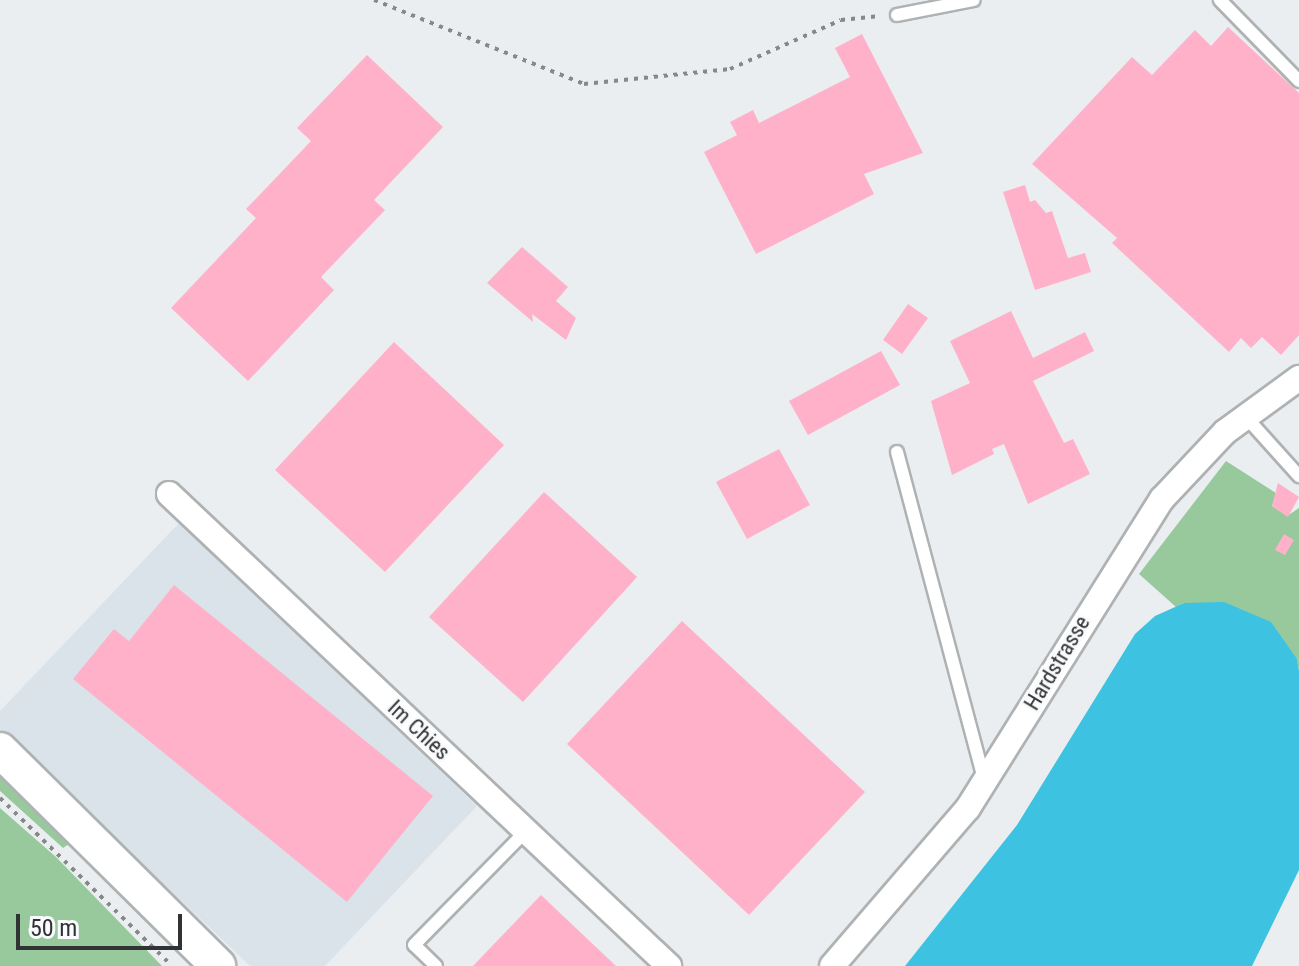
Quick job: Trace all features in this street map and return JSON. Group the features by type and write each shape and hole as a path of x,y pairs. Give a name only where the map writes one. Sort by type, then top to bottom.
{"main road":[{"path":"0,750 218,966"}],"street":[{"name":"Hardstrasse","path":"832,966 932,854 985,782 1128,547 1199,458 1245,416 1299,378"},
{"name":"Im Chies","path":"169,494 669,966"}],"lane":[{"path":"897,15 974,0"},
{"path":"1220,0 1299,81"},
{"path":"1245,416 1299,476"},
{"path":"897,452 985,782"},
{"path":"436,966 414,945 526,831"}],"path":[{"path":"374,0 584,84 730,69 841,20 897,15"},
{"path":"0,798 172,966"}],"shaded area":[{"path":"179,523 477,806 325,966 250,966 0,729 0,711"}],"green space":[{"path":"1226,461 1276,493 1272,506 1287,516 1299,508 1299,671 1297,659 1184,603 1176,607 1139,574"},
{"path":"0,767 75,840 63,848 0,791"},
{"path":"0,808 56,857 162,966 0,966"}],"water":[{"path":"1224,602 1271,622 1297,659 1299,671 1299,870 1252,966 905,966 1017,825 1135,634 1155,616 1184,603"}],"building":[{"path":"1228,27 1299,93 1299,335 1281,355 1262,337 1251,348 1241,338 1229,352 1112,243 1117,238 1032,164 1132,57 1152,75 1195,30 1211,46"},
{"path":"862,34 923,153 864,174 874,194 756,254 704,152 737,135 730,122 753,110 759,123 850,77 835,48"},
{"path":"367,55 443,127 374,200 385,210 321,277 334,290 248,381 171,308 256,218 246,209 311,141 297,128"},
{"path":"1025,185 1030,202 1035,200 1046,213 1052,211 1068,258 1085,253 1091,272 1035,290 1003,192"},
{"path":"522,247 568,287 556,301 576,318 566,340 532,314 533,322 487,283"},
{"path":"908,304 928,318 902,354 883,340"},
{"path":"1011,311 1033,358 1085,332 1094,351 1033,381 1064,443 1073,439 1090,474 1028,504 1004,444 992,449 994,454 952,475 931,401 970,383 950,341"},
{"path":"394,342 504,445 385,572 275,470"},
{"path":"881,351 900,385 808,435 789,401"},
{"path":"779,449 810,505 747,539 716,482"},
{"path":"1278,483 1299,497 1288,517 1272,506"},
{"path":"544,492 637,577 523,702 429,617"},
{"path":"1284,534 1294,540 1285,555 1275,550"},
{"path":"174,585 433,796 347,902 73,679 114,629 129,641"},
{"path":"682,621 865,792 749,915 567,744"},
{"path":"541,895 616,966 473,966"}]}
